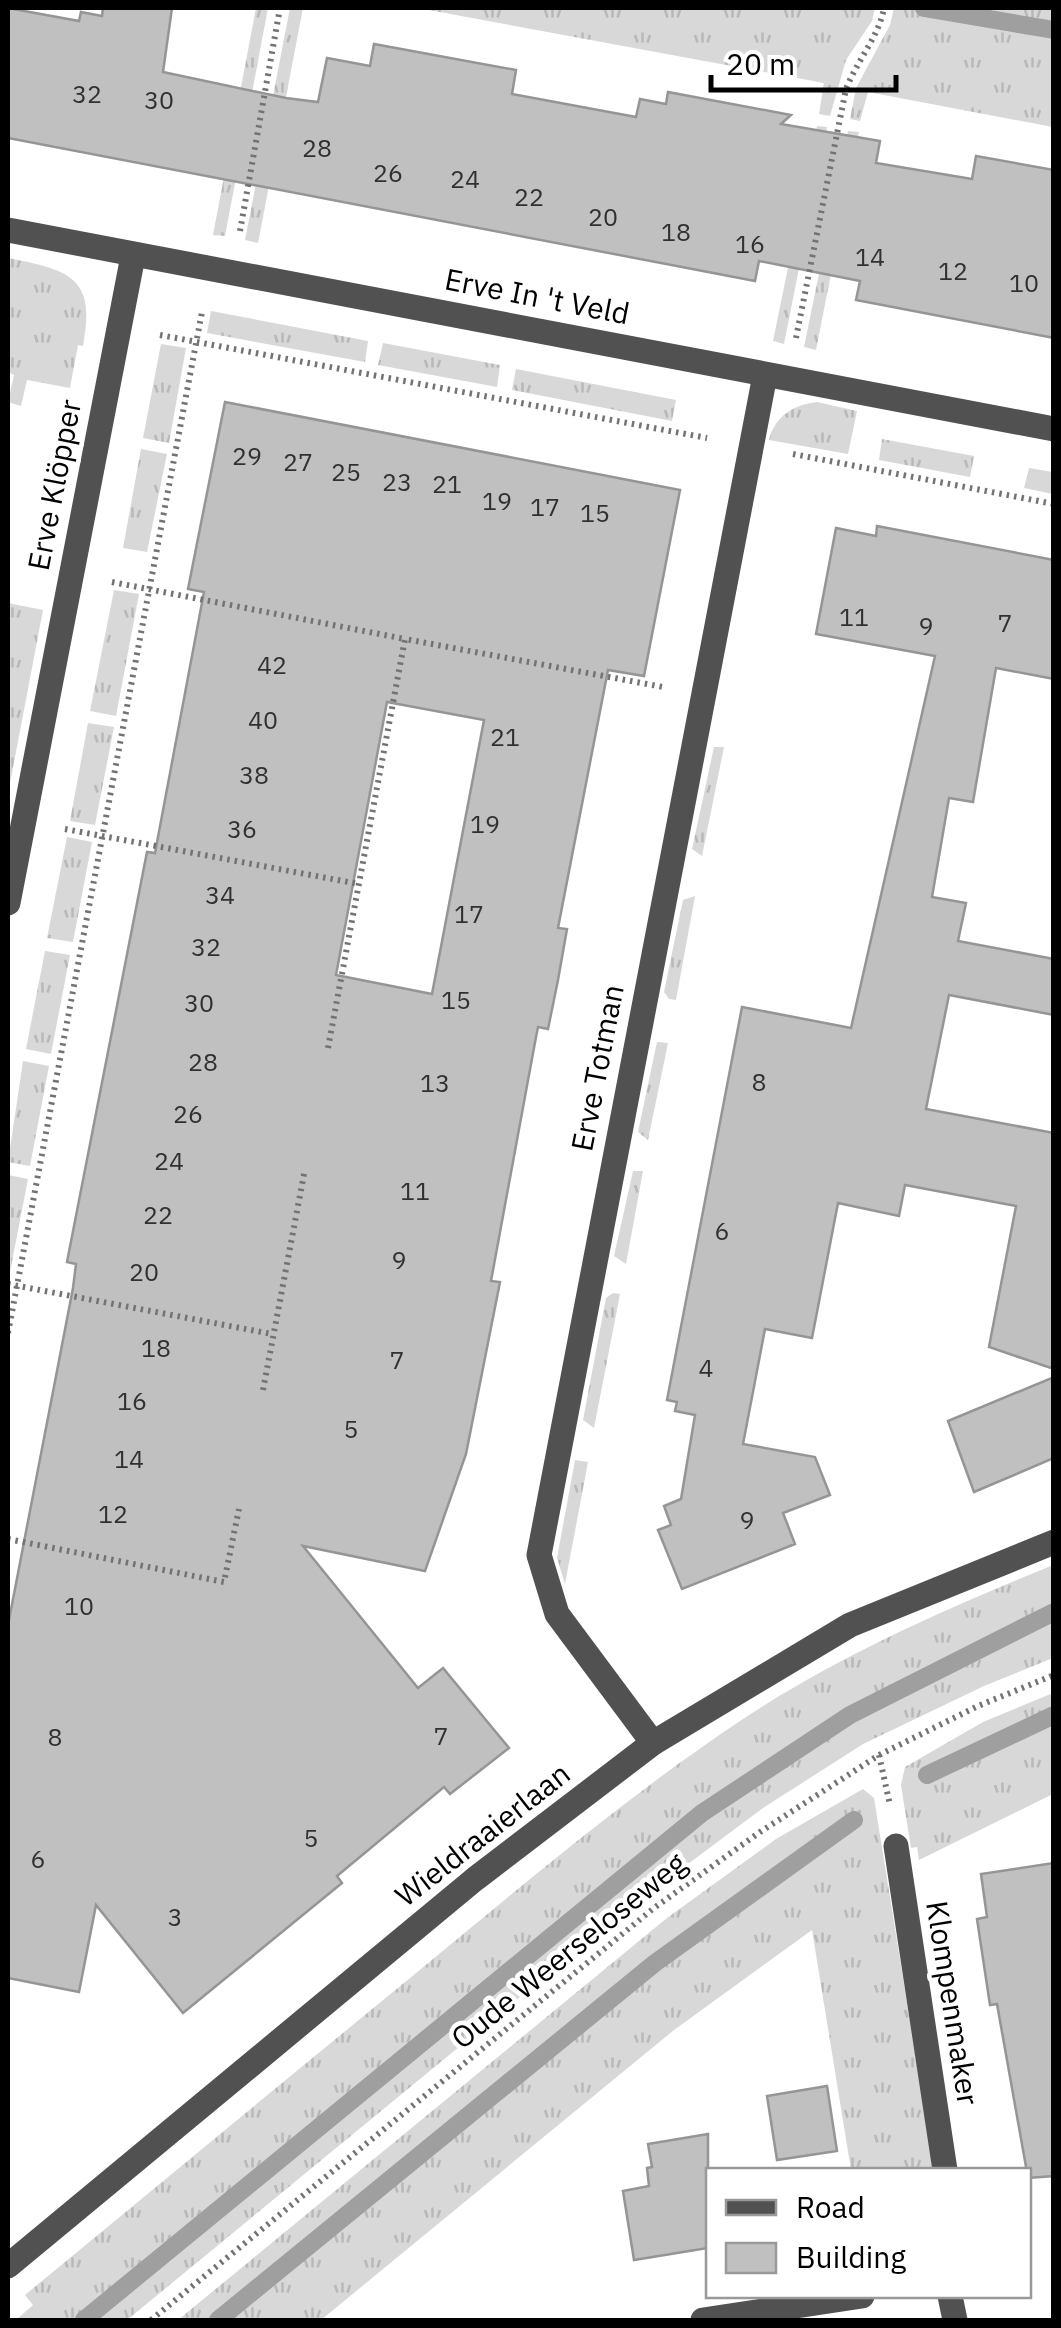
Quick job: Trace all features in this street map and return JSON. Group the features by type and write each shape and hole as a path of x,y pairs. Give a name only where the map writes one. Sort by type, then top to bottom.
{"street":[{"name":"Erve In 't Veld","path":"8,230 1054,428"},
{"name":"Erve Klöpper","path":"8,903 133,256"},
{"name":"Erve Totman","path":"654,1742 557,1614 539,1555 701,694 751,446 776,376"},
{"name":"Wieldraaierlaan","path":"8,2266 475,1879 654,1742 850,1626 1054,1542"},
{"name":"Klompenmaker","path":"896,1846 945,2168"},
{"path":"703,2320 849,2298"}],"path":[{"path":"8,1333 12,1285 196,341 221,270 280,8"},
{"path":"776,376 846,89 859,55 881,23 884,8"},
{"path":"119,328 1054,504"},
{"path":"71,574 701,694"},
{"path":"328,1048 406,639"},
{"path":"23,820 359,884"},
{"path":"262,1390 305,1169"},
{"path":"12,1285 272,1334"},
{"path":"8,1539 224,1582 239,1509"},
{"name":"Oude Weerseloseweg","path":"151,2320 654,1908 880,1755 978,1706 1054,1675"}],"green space":[{"path":"256,8 268,8 225,236 213,235"},
{"path":"290,8 303,8 258,243 245,240"},
{"path":"418,8 875,8 872,21 846,60 830,116 819,114 824,83"},
{"path":"894,8 1053,8 1053,127 868,92 860,121 850,119 856,88 890,25"},
{"path":"817,126 827,127 784,344 773,341"},
{"path":"848,131 859,132 816,350 804,347"},
{"path":"8,258 62,273 73,280 86,304 83,346 78,345 70,388 27,380 21,406 8,402 14,375 8,372"},
{"path":"211,311 368,341 365,362 207,333"},
{"path":"383,343 500,365 497,387 378,365"},
{"path":"161,344 186,348 169,443 143,438"},
{"path":"516,369 676,400 672,421 512,390"},
{"path":"817,402 857,411 848,454 769,440 786,413"},
{"path":"882,439 974,456 970,477 879,460"},
{"path":"141,449 167,454 147,552 123,548"},
{"path":"1029,468 1053,472 1053,494 1024,488"},
{"path":"114,590 139,594 116,716 90,711"},
{"path":"8,603 43,610 8,794"},
{"path":"88,723 114,727 95,825 70,821"},
{"path":"714,747 724,747 702,856 692,849"},
{"path":"67,837 92,842 73,942 47,938"},
{"path":"695,896 676,1000 669,999 664,992 683,900"},
{"path":"45,951 70,955 51,1054 26,1049"},
{"path":"657,1042 668,1043 648,1140 638,1132"},
{"path":"23,1061 49,1066 30,1166 8,1162"},
{"path":"633,1171 643,1171 626,1264 614,1256"},
{"path":"8,1175 28,1179 9,1277 8,1277"},
{"path":"620,1294 594,1428 583,1420 606,1298"},
{"path":"575,1460 588,1462 565,1584 557,1558"},
{"path":"1053,1565 1053,1658 863,1744 763,1808 617,1917 127,2320 16,2320 33,2305 25,2295 539,1872 660,1778 743,1719 817,1674 933,1616"},
{"path":"1053,1693 1053,1794 919,1860 917,1847 911,1848 901,1785 905,1767 983,1722"},
{"path":"863,1789 874,1798 934,2168 851,2168 812,1930 674,2030 321,2320 178,2320 667,1918 776,1839"}],"building":[{"path":"8,8 79,21 81,12 102,16 103,8 172,8 163,72 286,98 318,102 327,58 370,66 374,44 516,70 512,94 636,117 640,99 666,104 668,92 791,115 781,124 880,141 876,163 972,179 976,156 1054,170 1054,338 856,300 860,281 759,261 755,281 8,138"},
{"path":"225,402 680,490 644,676 608,670 558,928 567,929 558,980 548,1029 538,1027 491,1281 500,1282 466,1454 425,1571 303,1546 418,1688 443,1668 509,1748 450,1794 444,1787 337,1876 342,1883 183,2013 96,1905 79,1992 8,1978 8,1625 73,1288 76,1264 67,1262 147,852 155,853 204,592 188,589","holes":["387,702 484,720 432,994 336,975"]},
{"path":"877,526 1054,560 1054,679 996,668 973,802 949,798 932,897 966,903 958,941 1054,959 1054,1015 949,995 926,1109 1054,1133 1054,1369 989,1347 1016,1206 905,1185 899,1216 838,1203 812,1338 765,1329 743,1444 815,1457 830,1495 783,1513 795,1544 682,1589 658,1530 671,1525 664,1506 681,1499 695,1415 675,1411 677,1402 667,1400 742,1007 851,1028 935,656 816,634 836,528 876,536"},
{"path":"1054,1377 1054,1458 974,1492 948,1421"},
{"path":"1054,1863 1054,2176 1031,2178 1031,2168 1026,2168 997,2004 990,2005 977,1919 987,1917 981,1874"},
{"path":"827,2086 837,2151 777,2160 767,2096"},
{"path":"708,2134 706,2248 634,2260 623,2191 649,2186 647,2168 652,2167 648,2144"}],"waterway":[{"path":"924,8 1054,30"},
{"path":"84,2320 702,1813 850,1715 1054,1612"},
{"path":"927,1775 1054,1715"},
{"path":"218,2320 655,1963 854,1820"}]}
